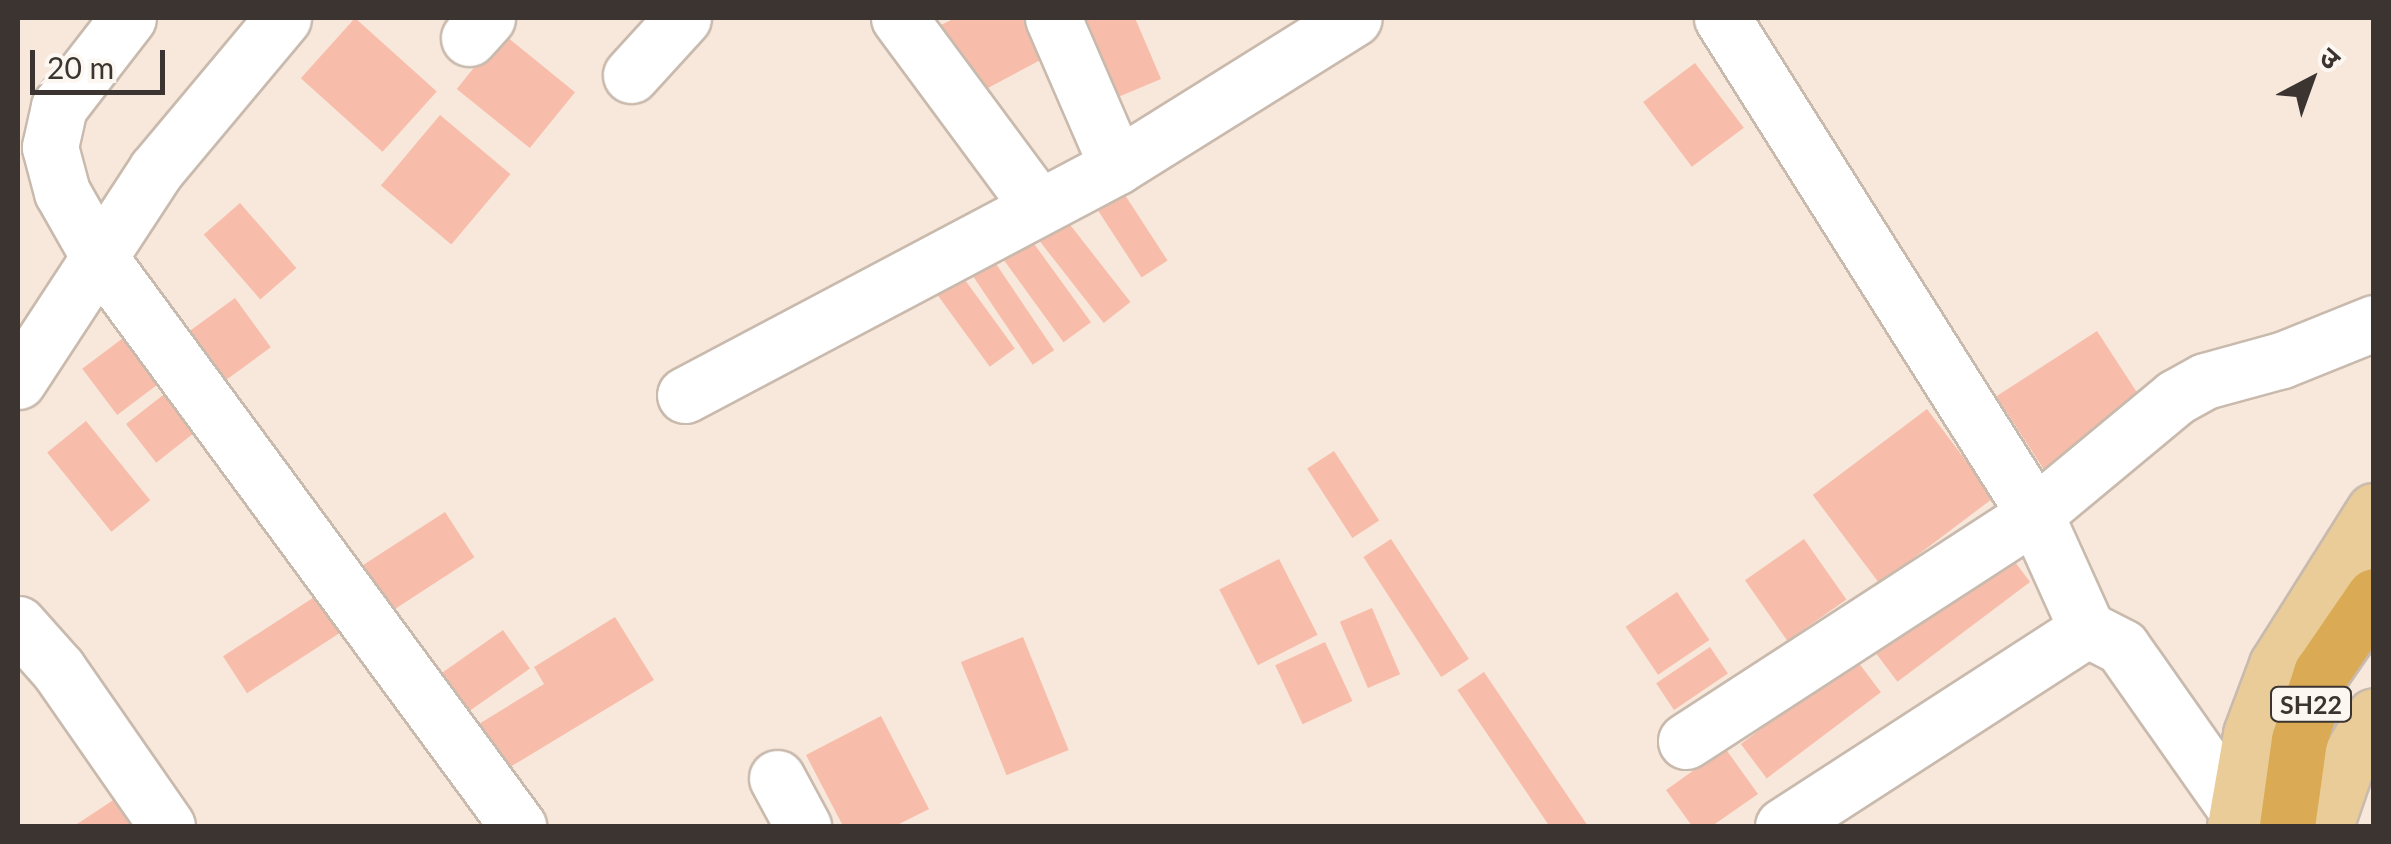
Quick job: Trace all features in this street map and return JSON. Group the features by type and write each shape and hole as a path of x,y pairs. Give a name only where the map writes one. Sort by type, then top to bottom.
{"highway":[{"name":"SH22","path":"2287,826 2299,740 2322,673 2363,578"}],"main road":[{"path":"2236,818 2251,734 2277,665 2363,578 2374,512"},
{"path":"2325,826 2347,762 2374,716"}],"street":[{"path":"128,18 84,67 59,107 50,146 62,192 99,256 518,826"},
{"path":"18,381 99,256 204,107 284,18"},
{"path":"631,75 683,18"},
{"path":"899,18 1038,206"},
{"path":"1053,18 1117,166"},
{"path":"685,396 1117,166 1354,18"},
{"path":"1722,18 2035,514 2088,629 2122,647 2236,818"},
{"path":"1686,742 2035,514 2176,397 2374,323"},
{"path":"18,624 58,669 168,826"},
{"path":"1783,826 2088,629"},
{"path":"2141,676 2251,734"},
{"path":"776,778 803,826"}],"building":[{"path":"355,18 437,92 383,152 301,78"},
{"path":"955,18 1027,18 1048,56 971,97 935,28"},
{"path":"1076,18 1135,18 1161,79 1111,100"},
{"path":"502,33 575,92 530,148 457,89"},
{"path":"1695,63 1744,128 1692,167 1643,102"},
{"path":"440,115 510,174 451,245 381,185"},
{"path":"1112,175 1168,261 1142,277 1086,192"},
{"path":"240,203 296,268 260,299 204,234"},
{"path":"1064,217 1130,302 1104,323 1037,238"},
{"path":"1024,230 1091,322 1064,342 996,250"},
{"path":"986,249 1054,350 1033,365 964,264"},
{"path":"949,258 1015,349 990,367 924,276"},
{"path":"235,298 271,347 209,392 174,343"},
{"path":"2097,331 2150,412 2049,478 1996,396"},
{"path":"127,335 162,381 117,415 82,369"},
{"path":"167,392 197,431 156,463 126,424"},
{"path":"1927,409 1994,498 1880,584 1813,495"},
{"path":"86,421 150,500 111,532 47,452"},
{"path":"1334,451 1379,521 1352,538 1307,468"},
{"path":"445,512 474,557 383,617 354,571"},
{"path":"1391,539 1469,659 1441,677 1363,557"},
{"path":"1804,539 1846,600 1787,641 1745,580"},
{"path":"2006,550 2030,582 1897,682 1873,650"},
{"path":"1279,559 1318,635 1258,665 1219,589"},
{"path":"322,592 346,629 247,693 223,656"},
{"path":"1677,592 1709,640 1658,675 1626,627"},
{"path":"1372,608 1400,674 1368,688 1340,622"},
{"path":"615,617 654,680 502,772 474,727 544,684 534,667"},
{"path":"503,630 530,669 464,714 437,676"},
{"path":"1023,637 1069,750 1007,775 961,662"},
{"path":"1325,642 1352,701 1303,724 1275,665"},
{"path":"1710,647 1728,674 1674,710 1656,683"},
{"path":"1855,658 1881,692 1767,778 1741,744"},
{"path":"1484,672 1587,825 1549,826 1457,690"},
{"path":"881,716 929,809 895,826 843,826 806,755"},
{"path":"1725,748 1758,794 1712,826 1692,826 1666,790"},
{"path":"124,793 146,826 74,826"}]}
